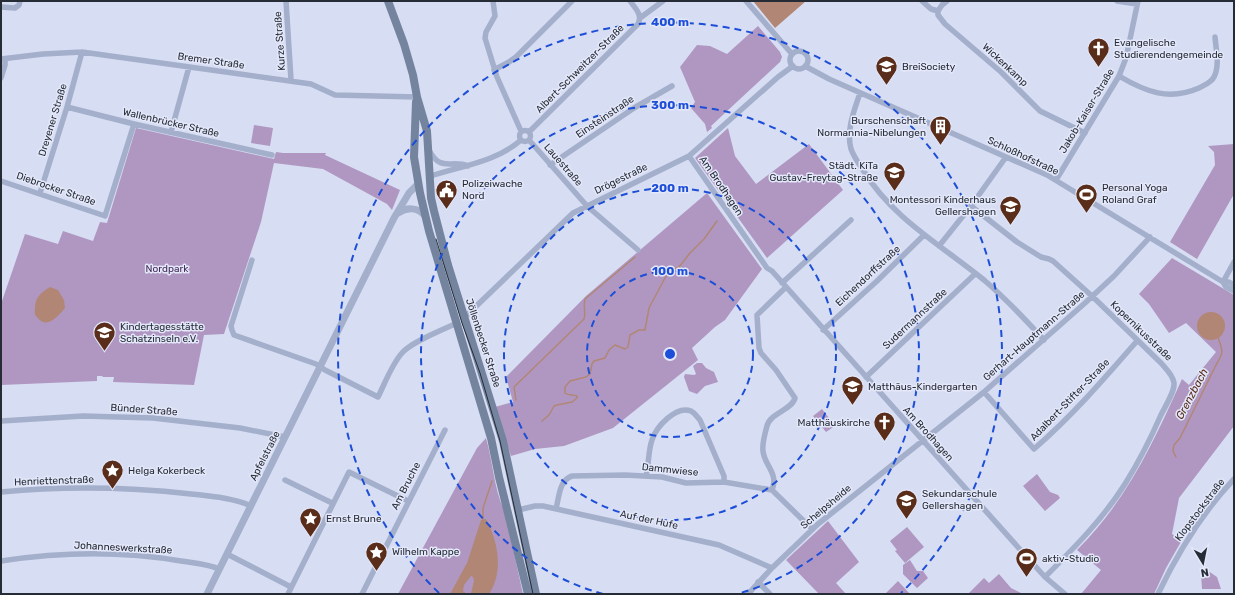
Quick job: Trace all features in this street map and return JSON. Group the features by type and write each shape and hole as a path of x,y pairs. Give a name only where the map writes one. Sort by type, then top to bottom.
{"main road":[{"name":"Jöllenbecker Straße","path":"388,1 404,44 427,131 432,205 448,265 500,432 536,594"},
{"name":"Jöllenbecker Straße","path":"417,97 414,157 425,216 491,438 499,477 528,594"},
{"path":"418,184 431,176"}],"street":[{"path":"1,7 15,8 20,1"},
{"name":"Kurze Straße","path":"286,1 291,80"},
{"path":"493,1 495,16 486,32 485,38 494,70 521,131 519,136 521,140"},
{"path":"494,70 516,57 572,1"},
{"path":"630,1 640,18"},
{"name":"Albert-Schweitzer-Straße","path":"529,132 638,24 640,18 663,1"},
{"path":"746,1 792,54"},
{"name":"Wickenkamp","path":"922,1 931,9 938,11 938,15 945,24 1001,72 1040,111 1085,133"},
{"path":"938,11 947,1"},
{"path":"1117,1 1138,3"},
{"name":"Jakob-Kaiser-Straße","path":"1056,180 1120,76 1138,3"},
{"path":"1120,76 1134,85 1153,92 1171,94 1189,92 1210,82 1214,76 1217,60 1215,37"},
{"path":"798,51 804,53 807,59 805,66 800,69 792,66 790,61 792,54 798,51"},
{"name":"Bremer Straße","path":"3,59 82,52 291,80 311,84 334,95 417,97"},
{"name":"Dreyener Straße","path":"40,193 67,107 82,52"},
{"path":"1,78 5,65 3,59"},
{"name":"Drögestraße","path":"464,316 468,315 573,213 689,156 792,66"},
{"name":"Schloßhofstraße","path":"805,66 860,93 1056,180 1223,282 1226,287 1234,291"},
{"path":"171,132 189,67"},
{"name":"Einsteinstraße","path":"550,165 634,108 672,86"},
{"path":"860,93 851,126 850,140 852,150 865,174 886,202 908,223 1003,297 1044,340"},
{"name":"Wallenbrücker Straße","path":"67,107 134,124 272,155"},
{"name":"Diebrocker Straße","path":"1,181 105,216 134,124"},
{"path":"521,131 525,130 529,132 531,136 529,140 525,142 521,140"},
{"path":"431,176 469,166 496,156 521,140"},
{"name":"Lauestraße","path":"529,140 587,206 638,250"},
{"path":"429,150 434,158 444,164 462,163 469,166"},
{"name":"Am Brodhagen","path":"689,156 763,263 1045,577 1065,594"},
{"path":"939,246 971,206 1006,157"},
{"name":"Apfelstraße","path":"207,594 394,218 410,193 418,184"},
{"name":"Kopernikusstraße","path":"971,206 1017,242 1041,257 1053,261 1093,297 1170,372 1174,383 1154,432 1124,486 1087,534 1045,577"},
{"path":"394,218 399,212 405,209 418,210 425,216"},
{"path":"812,529 772,490 774,484 773,476 763,452 767,426 770,421 792,403 795,398 760,350 757,317 759,312 784,285 851,220"},
{"name":"Eichendorffstraße","path":"823,330 877,281 924,235"},
{"name":"Gerhart-Hauptmann-Straße","path":"922,441 984,392 1093,297 1150,237"},
{"path":"252,260 231,326 232,332 238,336 320,366"},
{"path":"1223,282 1234,262"},
{"name":"Sudermannstraße","path":"866,377 975,274"},
{"name":"Schloßhofstraße","path":"1223,282 1229,282 1234,285"},
{"name":"Jöllenbecker Straße","path":"320,366 378,397 404,350 417,342 457,323"},
{"name":"Adalbert-Stifter-Straße","path":"984,392 1034,449 1095,389 1137,341"},
{"path":"646,476 651,442 654,435 666,420 678,412 686,410 694,413 700,420 724,476 724,482"},
{"name":"Bünder Straße","path":"1,421 83,416 152,418 240,428 285,437"},
{"name":"Am Bruche","path":"362,594 445,430"},
{"name":"Schelpsheide","path":"748,594 758,582 812,529 922,441"},
{"path":"288,594 332,503 349,472 408,501"},
{"name":"Dammwiese","path":"556,509 563,482 569,477 625,475 664,477 686,483 724,482 772,490"},
{"name":"Klopstockstraße","path":"1158,594 1169,570 1187,540 1234,479"},
{"path":"285,480 332,503"},
{"name":"Henriettenstraße","path":"1,492 71,488 143,490 205,496 251,506"},
{"name":"Auf der Hufe","path":"518,510 539,506 719,545 772,568"},
{"path":"227,554 291,587"},
{"name":"Johanneswerkstraße","path":"1,561 46,556 110,555 173,560 219,569"},
{"path":"758,582 770,594"}],"green space":[{"path":"758,26 780,52 782,57 780,62 711,126 712,128 707,132 705,124 691,108 695,102 680,67 697,45 710,46 727,54"},
{"path":"254,125 273,128 270,146 251,143"},
{"name":"Nordpark","path":"136,128 274,159 276,152 326,153 325,155 400,190 392,210 387,204 323,169 274,163 261,222 224,334 204,335 194,385 113,382 114,377 97,376 97,381 1,385 1,304 25,234 58,244 63,231 93,241 100,222 107,223"},
{"path":"728,128 735,156 756,184 809,144 843,190 767,258 695,158"},
{"path":"1234,144 1234,194 1197,259 1170,242 1215,165 1214,152 1208,146"},
{"path":"707,193 762,269 725,320 692,348 698,360 613,428 564,446 535,449 511,456 495,407 513,402 506,377 586,296"},
{"path":"1172,258 1234,295 1234,426 1179,498 1172,534 1182,540 1166,568 1154,594 1081,594 1101,570 1077,550 1111,511 1138,469 1161,426 1182,379 1189,385 1216,352 1186,323 1169,333 1149,304 1139,294"},
{"path":"697,363 702,363 706,368 714,372 718,382 705,386 697,394 689,391 684,377 685,374 696,374 693,366"},
{"path":"822,409 835,426 826,432 813,416"},
{"path":"486,438 498,495 505,512 523,594 398,594 477,448"},
{"path":"1037,474 1050,492 1058,495 1060,498 1045,511 1023,486"},
{"path":"828,521 859,562 836,583 846,594 819,594 786,560"},
{"path":"907,527 924,547 905,563 895,551 897,550 890,541"},
{"path":"910,560 917,571 923,571 928,578 917,588 903,574 903,565"},
{"path":"1204,568 1217,577 1221,589 1202,589 1201,574"},
{"path":"999,574 1011,588 1023,594 968,594 984,578 989,583"},
{"path":"898,581 910,594 885,594"}],"shaded area":[{"path":"753,1 806,1 775,28"},
{"path":"50,287 58,290 64,300 65,308 55,318 46,323 41,321 35,315 35,305 39,295"},
{"path":"1211,312 1221,316 1225,326 1221,336 1211,340 1201,336 1197,326 1201,316"},
{"path":"486,519 494,537 498,556 497,576 494,585 489,594 468,594 471,593 474,581 473,577 471,576 464,585 463,591 467,594 450,594 467,563 481,520"}],"waterway":[{"path":"542,421 549,415 554,406 572,402 577,398 577,396 565,393 565,387 570,381 586,377 590,374 594,361 605,358 609,350 615,345 625,349 628,347 630,335 639,330 645,330 649,308 666,276 670,271 679,267 704,239 717,221"},
{"path":"516,400 514,387 584,319 585,299 635,257"},
{"name":"Grenzbach","path":"1176,457 1173,451 1174,445 1180,438 1222,352 1218,337"},
{"path":"483,520 483,508 492,481"}],"tram line":[{"path":"436,239 462,323 480,373 500,441 533,594"}],"place":[{"name":"Evangelische Studierendengemeinde","path":"1098,68"},
{"name":"BreiSociety","path":"886,86"},
{"name":"Burschenschaft Normannia-Nibelungen","path":"941,146"},
{"name":"Städt. KiTa Gustav-Freytag-Straße","path":"894,192"},
{"name":"Polizeiwache Nord","path":"447,210"},
{"name":"Personal Yoga Roland Graf","path":"1087,214"},
{"name":"Montessori Kinderhaus Gellershagen","path":"1011,226"},
{"name":"Kindertagesstätte Schatzinseln e.V.","path":"105,352"},
{"name":"Matthäus-Kindergarten","path":"852,406"},
{"name":"Matthäuskirche","path":"885,442"},
{"name":"Helga Kokerbeck","path":"113,490"},
{"name":"Sekundarschule Gellershagen","path":"907,520"},
{"name":"Ernst Brune","path":"311,538"},
{"name":"Wilhelm Kappe","path":"376,572"},
{"name":"aktiv-Studio","path":"1026,578"}]}
